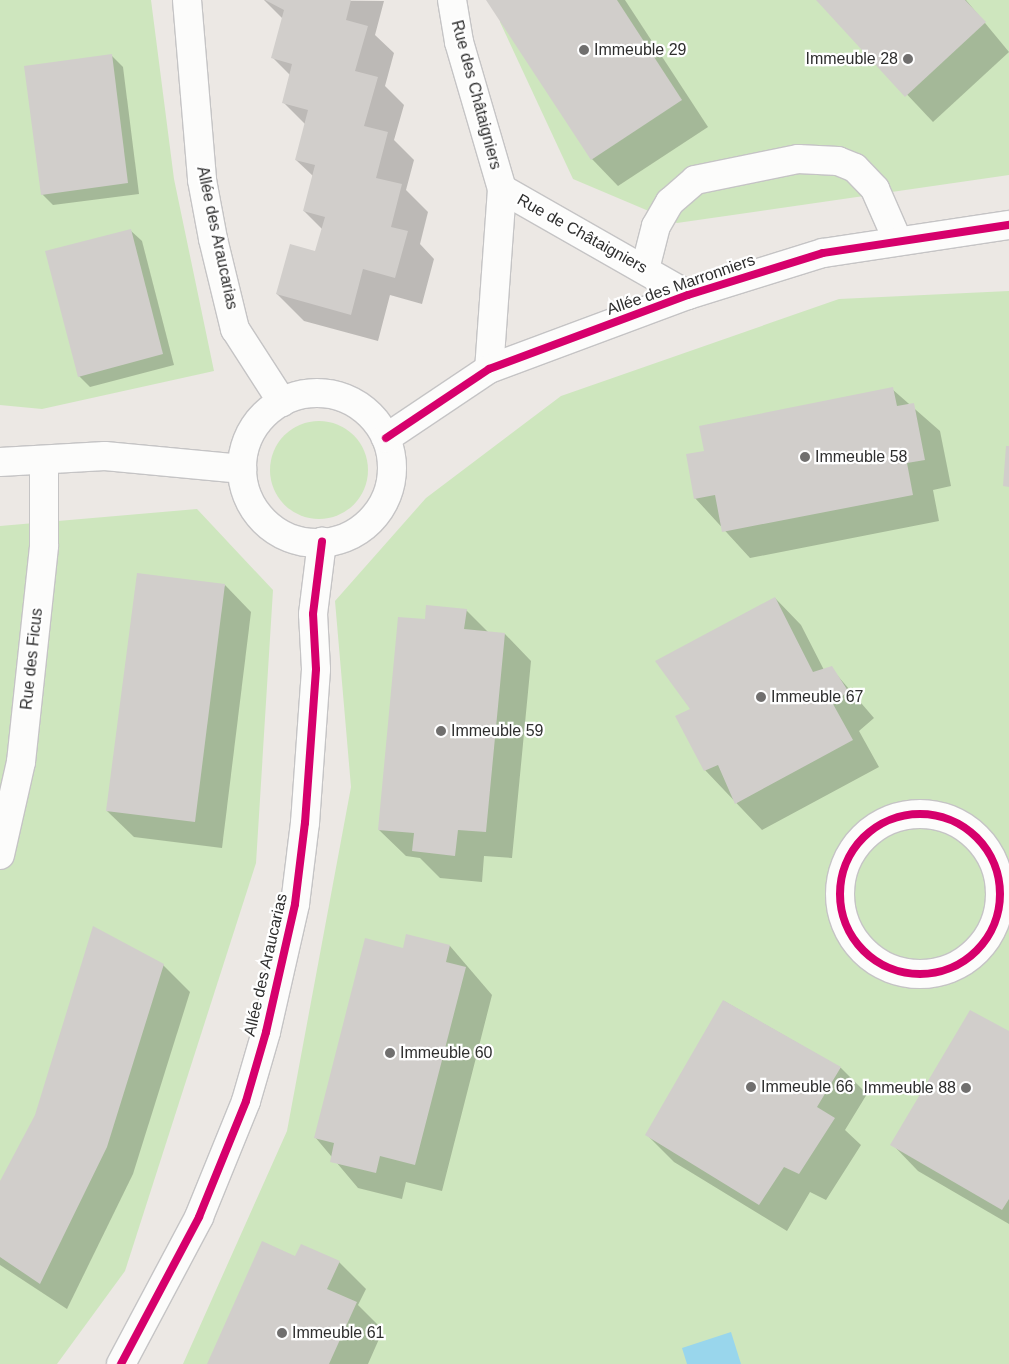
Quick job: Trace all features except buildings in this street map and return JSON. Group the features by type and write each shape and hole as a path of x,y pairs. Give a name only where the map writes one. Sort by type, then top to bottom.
{"street":[{"name":"Allée des Araucarias","path":"187,0 202,180 214,239 236,329 282,402"},
{"name":"Rue des Châtaigniers","path":"452,0 459,42 502,189"},
{"path":"645,269 661,218 679,192 695,180 798,159 838,161 855,168 875,188 896,239"},
{"name":"Rue de Châtaigniers","path":"489,369 502,189 688,295"},
{"name":"Allée des Marronniers","path":"386,438 489,369 688,295 823,253 896,239 1009,225"},
{"path":"306,394 342,397 373,417 386,438 392,463 384,501 359,530 322,542 295,539 272,527 254,508 242,469 244,453 258,423 282,402 306,394"},
{"path":"0,462 44,461 105,456 242,469"},
{"name":"Rue des Ficus","path":"0,855 22,752 44,545 44,461"},
{"name":"Allée des Araucarias","path":"121,1364 199,1217 246,1101 266,1032 295,904 305,823 316,669 313,614 322,542"},
{"path":"915,814 953,820 980,840 996,868 1002,924 964,962 939,972 900,972 865,952 849,932 840,906 844,867 866,834 889,820 915,814"}],"green space":[{"path":"0,0 151,0 174,179 214,371 42,409 0,405"},
{"path":"501,0 1009,0 1009,175 677,223 573,179 500,22"},
{"path":"1009,291 1009,1364 183,1364 287,1131 351,787 335,601 426,498 561,396 839,299"},
{"path":"319,421 338,424 354,435 365,451 368,470 365,489 354,505 338,516 319,519 300,516 284,505 273,489 270,470 273,451 284,435 300,424"},
{"path":"197,509 273,590 256,863 125,1271 57,1364 0,1364 0,526"}],"water":[{"path":"731,1332 741,1364 687,1364 682,1348"}],"cycle path":[{"path":"386,438 489,369 688,295 823,253 1009,225"},
{"path":"121,1364 199,1217 246,1101 266,1032 295,904 305,823 316,669 313,614 322,542"},
{"path":"912,814 928,814 958,823 977,837 994,863 999,878 1000,894 999,910 994,925 977,951 958,965 943,971 928,974 912,974 882,965 858,945 849,932 843,917 840,902 840,886 849,856 869,832 882,823 897,817 912,814"}],"place":[{"name":"Immeuble 29","path":"584,50"},
{"name":"Immeuble 28","path":"908,59"},
{"name":"Immeuble 58","path":"805,457"},
{"name":"Immeuble 67","path":"761,697"},
{"name":"Immeuble 59","path":"441,731"},
{"name":"Immeuble 60","path":"390,1053"},
{"name":"Immeuble 66","path":"751,1087"},
{"name":"Immeuble 88","path":"966,1088"},
{"name":"Immeuble 61","path":"282,1333"}]}
